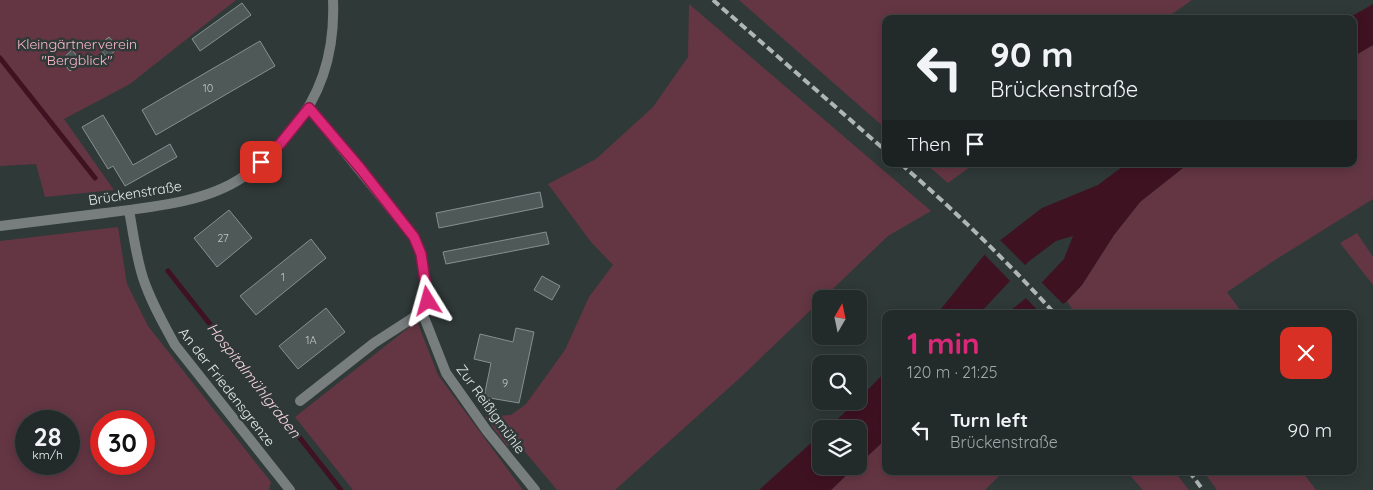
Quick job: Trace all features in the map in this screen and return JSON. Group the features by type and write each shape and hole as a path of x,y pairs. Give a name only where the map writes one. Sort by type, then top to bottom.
{"street":[{"name":"Brückenstraße","path":"0,226 129,210 188,200 242,178 280,144 309,108 317,92 331,50 333,0"},
{"path":"300,401 374,343 422,312 428,301 421,254 414,237 360,168 309,108"},
{"name":"An der Friedensgrenze","path":"129,210 143,278 162,321 175,344 290,490"},
{"name":"Zur Reißigmühle","path":"422,312 446,373 487,431 535,490"}],"green space":[{"name":"Kleingärtnerverein \"Bergblick\"","path":"0,0 236,0 130,84 64,119 114,190 45,197 36,164 0,166"},
{"path":"739,0 1192,0 1171,15 882,15 882,125"},
{"path":"689,4 931,211 888,236 832,290 812,290 812,309 741,377 615,490 557,490 521,447 507,446 485,417 511,415 526,404 565,350 589,297 613,265 591,242 548,184 596,159 653,107 688,57"},
{"path":"1373,45 1373,199 1227,292 1240,310 1073,310 1067,301 1082,285 1114,235 1140,202 1184,167 1357,167 1357,54"},
{"path":"929,167 970,167 948,183"},
{"path":"118,227 127,284 148,326 271,482 269,490 0,490 0,241"},
{"path":"1357,233 1373,257 1373,285 1340,243"},
{"path":"417,321 438,375 523,490 353,490 295,417"},
{"path":"882,443 882,475 1000,475 985,490 831,490 847,475 867,475 867,457"},
{"path":"1130,475 1177,475 1189,490 1143,490"},
{"path":"1206,475 1305,475 1316,490 1217,490"}],"shaded area":[{"path":"1373,4 1373,45 1357,54 1357,15 1354,15"},
{"path":"1122,167 1184,167 1140,202 1114,235 1082,285 1055,310 1011,310 1030,295 1064,259 1073,236 1056,241 1028,262 983,310 940,310 989,249 1042,208 1098,185"},
{"path":"882,375 882,443 867,457 867,420 837,420 847,410 867,410 867,391"},
{"path":"812,442 812,475 847,475 831,490 759,490"}],"pier":[{"path":"999,239 1027,267 1011,282 983,253"},
{"path":"1039,280 1065,306 1060,310 1037,310 1024,296"}],"building":[{"path":"242,3 251,15 200,51 192,39"},
{"path":"109,37 118,48 107,58 98,46"},
{"path":"260,41 275,66 156,135 142,110"},
{"path":"72,50 82,62 70,71 61,60"},
{"path":"103,115 133,165 170,144 177,157 125,186 113,166 108,169 82,127"},
{"path":"540,192 543,207 439,228 436,213"},
{"path":"229,210 252,238 217,267 194,238"},
{"path":"546,232 549,244 446,264 443,252"},
{"path":"311,239 326,258 256,315 240,296"},
{"path":"542,276 560,286 552,300 534,290"},
{"path":"326,308 345,332 298,369 279,346"},
{"path":"516,328 534,332 519,403 484,397 491,363 474,359 480,334 513,342"}],"waterway":[{"name":"Hospitalmühlgraben","path":"0,58 95,178"},
{"name":"Hospitalmühlgraben","path":"168,271 341,490"}],"railway":[{"path":"713,0 882,148"},
{"path":"904,167 980,237 1051,310"},
{"path":"1192,475 1203,490"}],"route":[{"path":"261,162 296,126 309,108 360,168 414,237 421,254 428,301"}]}
